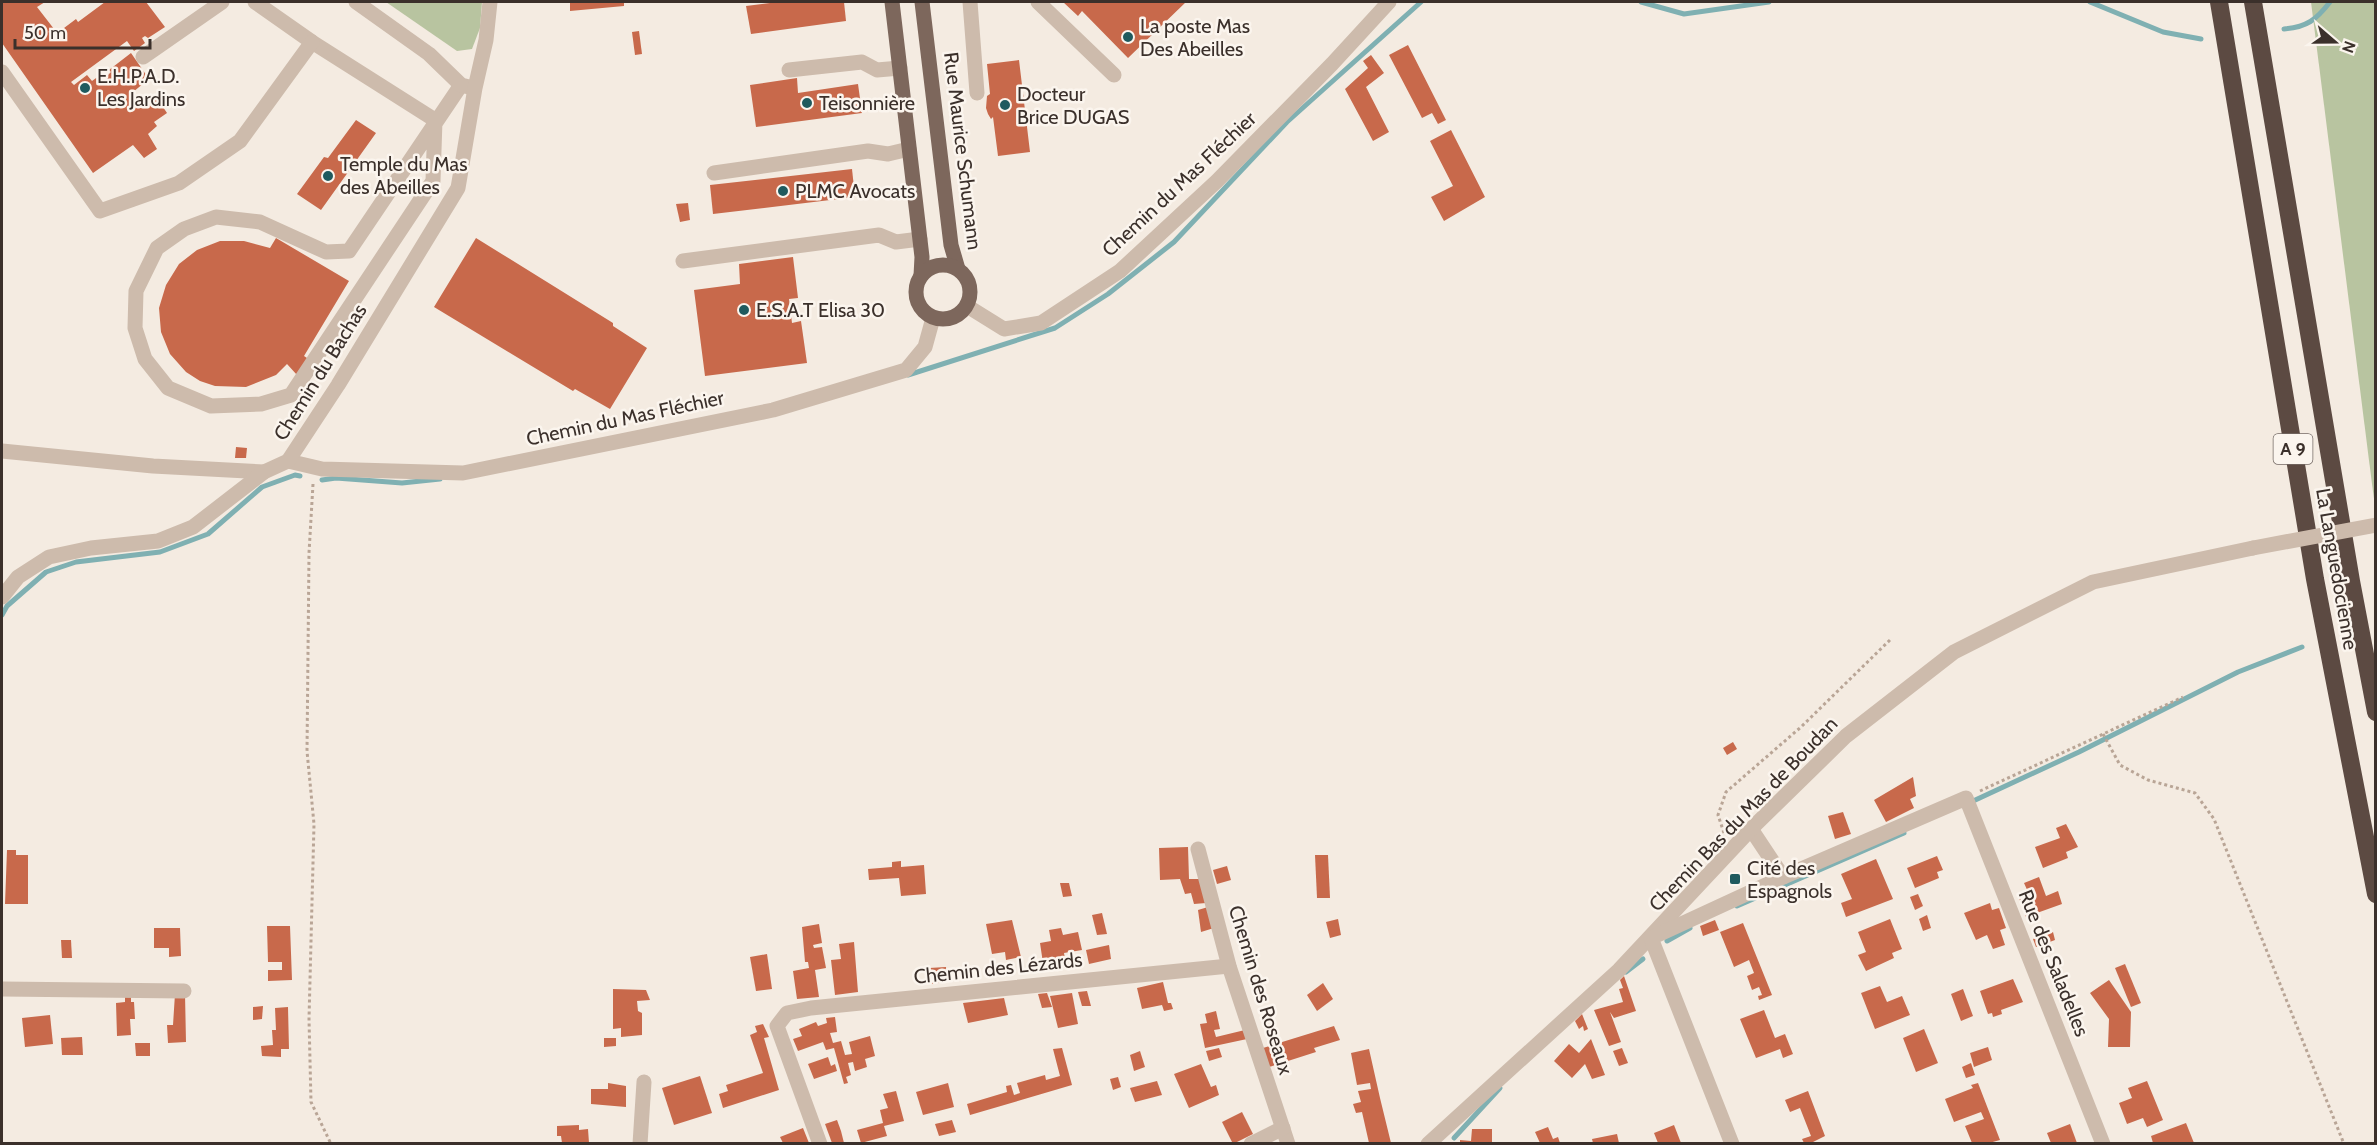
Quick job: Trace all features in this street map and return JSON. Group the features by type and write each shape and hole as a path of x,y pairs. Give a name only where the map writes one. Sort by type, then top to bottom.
{"highway":[{"name":"La Languedocienne","path":"2219,2 2315,579 2376,894"},
{"name":"La Languedocienne","path":"2253,2 2351,581 2376,712"}],"main road":[{"path":"892,2 920,239 921,276 917,285 918,302 933,318 952,318 967,306 970,286 958,269 936,266 921,276"},
{"name":"Rue Maurice Schumann","path":"922,2 951,245 958,269"}],"street":[{"path":"143,57 222,2"},
{"path":"255,2 312,42 435,120"},
{"path":"356,2 429,54 468,86 435,120 409,165 349,251 326,252 260,222 216,217 184,229 157,248 136,291 135,328 145,359 168,388 211,406 261,404 291,395 433,182 435,120"},
{"name":"Chemin du Bachas","path":"2,597 18,577 49,557 91,548 158,541 193,527 264,472 288,461 338,385 458,188 468,86 486,40 490,2"},
{"path":"970,2 977,93"},
{"path":"1038,2 1114,75"},
{"name":"Chemin du Mas Fléchier","path":"967,306 1004,329 1041,322 1120,271 1217,181 1332,64 1389,2"},
{"path":"2,72 100,212 179,183 240,141 312,42"},
{"path":"789,70 862,62 877,70 900,68"},
{"path":"714,173 868,151 888,154 909,149"},
{"path":"683,261 879,235 896,242 920,239"},
{"name":"Chemin du Mas Fléchier","path":"288,461 314,467 462,473 773,410 906,370 926,346 933,318"},
{"path":"2,451 153,466 264,472"},
{"name":"Chemin Bas du Mas de Boudan","path":"1436,1140 1651,938 1751,829 1846,736 1954,652 2093,582 2376,525"},
{"path":"1732,1143 1651,938 1783,877 1966,798"},
{"name":"Rue des Saladelles","path":"1966,798 2103,1143"},
{"path":"1751,829 1783,877"},
{"name":"Chemin des Roseaux","path":"1197,849 1229,966 1288,1143"},
{"name":"Chemin des Lézards","path":"820,1143 777,1026 787,1013 811,1008 1229,966"},
{"path":"2,989 184,990"},
{"path":"640,1143 644,1082"},
{"path":"1251,1143 1283,1128"}],"path":[{"path":"314,467 309,553 308,740 314,824 309,1019 311,1102 332,1143"},
{"path":"1736,846 1724,833 1718,815 1726,792 1801,727 1892,638"},
{"path":"1966,798 2183,697"},
{"path":"2103,735 2120,765 2148,780 2195,793 2214,819 2344,1143"}],"green space":[{"path":"386,2 482,2 480,28 472,49 457,51"},
{"path":"2311,2 2375,2 2375,506 2372,484"}],"building":[{"name":"E.H.P.A.D. Les Jardins","path":"4,2 45,2 37,7 61,38 67,33 64,28 76,19 78,22 105,2 146,2 165,27 148,38 145,36 142,38 145,43 134,51 127,41 71,82 74,85 87,75 92,81 103,73 106,77 111,72 109,70 131,53 149,79 133,92 142,103 155,95 167,113 154,122 157,126 148,134 157,149 144,158 133,145 93,173 2,43 2,4"},
{"path":"570,2 624,2 624,6 570,11"},
{"path":"778,2 844,2 846,21 751,34 746,6"},
{"name":"La poste Mas Des Abeilles","path":"1063,2 1186,2 1128,58 1082,11 1078,16"},
{"path":"639,31 642,54 635,55 632,32"},
{"path":"1408,45 1446,120 1438,124 1432,113 1422,118 1389,55"},
{"path":"1371,55 1384,73 1366,87 1389,132 1373,141 1345,89 1368,68 1363,61"},
{"name":"Docteur Brice DUGAS","path":"1019,60 1030,152 998,156 993,117 991,119 986,108 987,96 990,94 987,64"},
{"name":"Teisonnière","path":"797,78 798,93 858,84 862,113 756,127 750,85"},
{"name":"Temple du Mas des Abeilles","path":"356,120 376,133 321,210 297,194 324,157 328,158"},
{"path":"1451,130 1485,197 1444,221 1431,197 1453,186 1430,141"},
{"name":"PLMC Avocats","path":"852,169 855,197 713,214 710,185"},
{"path":"688,203 690,220 680,222 676,204"},
{"path":"276,238 349,281 304,356 310,360 297,375 287,364 276,375 246,387 215,386 200,381 186,372 170,354 161,332 159,308 166,285 179,264 197,250 220,241 244,241 270,248"},
{"path":"476,238 613,323 613,326 647,348 610,409 575,389 573,391 434,307"},
{"name":"E.S.A.T Elisa 30","path":"793,257 798,298 789,299 792,323 801,321 807,363 705,376 694,290 740,284 739,264"},
{"path":"236,447 247,448 246,458 235,458"},
{"path":"1733,742 1737,749 1727,755 1723,748"},
{"path":"1913,777 1916,796 1910,799 1914,808 1886,822 1874,800"},
{"path":"1843,812 1851,834 1835,839 1828,816"},
{"path":"2066,824 2078,847 2066,852 2068,858 2043,868 2035,847 2060,838 2056,828"},
{"path":"1188,847 1189,879 1199,879 1206,903 1194,904 1191,893 1185,894 1180,879 1160,880 1159,848"},
{"path":"7,850 16,850 16,855 28,855 28,904 5,904"},
{"path":"1315,855 1328,855 1330,898 1317,898"},
{"path":"1937,856 1943,870 1937,872 1939,878 1915,888 1907,868"},
{"path":"1876,859 1893,899 1846,917 1841,903 1852,899 1841,874"},
{"path":"901,861 901,867 924,865 926,894 901,896 899,878 869,880 868,869 892,867 892,862"},
{"path":"1227,866 1231,880 1217,884 1213,870"},
{"path":"2039,877 2046,896 2058,891 2062,904 2026,917 2019,898 2029,894 2024,883"},
{"path":"1060,883 1069,883 1072,896 1063,897"},
{"path":"1918,894 1923,906 1915,910 1910,897"},
{"path":"1990,903 1992,910 1999,908 2006,928 2000,930 2005,945 1993,949 1987,935 1976,940 1964,913"},
{"path":"1208,907 1214,928 1201,932 1198,910"},
{"path":"1102,913 1107,934 1097,935 1092,915"},
{"path":"1927,915 1931,928 1923,931 1919,919"},
{"path":"1338,919 1341,935 1330,938 1326,922"},
{"path":"1890,919 1902,949 1892,953 1894,958 1866,971 1858,955 1866,952 1858,932"},
{"path":"1012,920 1021,957 1006,960 1005,952 992,954 986,924"},
{"path":"1715,920 1719,930 1703,936 1700,926"},
{"path":"1743,923 1772,995 1759,1000 1758,996 1762,995 1759,987 1752,990 1747,976 1754,973 1749,960 1734,967 1720,932"},
{"path":"819,924 822,943 813,945 814,948 822,947 826,968 815,970 819,997 797,999 793,971 809,968 808,962 805,962 802,927"},
{"path":"267,926 290,926 292,980 268,981 268,970 282,970 282,962 268,962"},
{"path":"154,928 180,928 181,956 169,957 169,948 154,948"},
{"path":"1061,928 1063,935 1078,932 1082,950 1064,953 1065,959 1043,963 1040,943 1051,941 1049,930"},
{"path":"2053,932 2055,940 2036,947 2033,939"},
{"path":"61,940 71,940 72,958 62,958"},
{"path":"854,942 858,992 835,995 831,960 841,959 839,944"},
{"path":"1109,945 1111,959 1089,964 1086,950"},
{"path":"767,954 772,989 756,991 750,957"},
{"path":"2125,964 2141,1003 2131,1007 2115,968"},
{"path":"946,967 947,982 931,984 929,968"},
{"path":"1624,976 1636,1011 1614,1018 1610,1012 1621,1042 1609,1046 1594,1010 1623,1002 1619,989 1623,988 1620,980"},
{"path":"2013,979 2023,1002 2001,1010 2002,1014 1993,1017 1992,1013 1988,1014 1980,991"},
{"path":"2109,980 2131,1012 2130,1047 2108,1047 2109,1019 2090,993"},
{"path":"1163,982 1168,1003 1171,1003 1173,1009 1164,1011 1162,1005 1142,1009 1137,988"},
{"path":"1323,983 1333,999 1317,1011 1307,995"},
{"path":"1880,986 1887,1002 1902,996 1910,1015 1875,1029 1861,993"},
{"path":"613,989 646,990 650,1000 637,1001 638,1011 642,1013 642,1035 621,1037 621,1028 613,1029"},
{"path":"1963,989 1973,1016 1961,1021 1951,994"},
{"path":"1087,991 1091,1006 1082,1006 1078,992"},
{"path":"1047,993 1052,1007 1042,1008 1038,994"},
{"path":"1072,993 1078,1024 1058,1028 1050,996"},
{"path":"175,994 185,994 186,1042 168,1043 167,1025 173,1025"},
{"path":"125,997 131,997 131,1002 134,1002 135,1019 130,1019 131,1035 117,1036 116,1003 125,1002"},
{"path":"1004,998 1008,1015 968,1023 963,1003"},
{"path":"263,1006 262,1019 253,1020 253,1007"},
{"path":"288,1007 289,1049 281,1049 281,1057 262,1056 261,1046 273,1045 272,1030 276,1030 275,1008"},
{"path":"1764,1010 1775,1038 1785,1034 1793,1054 1783,1058 1780,1049 1756,1058 1740,1019"},
{"path":"1216,1011 1220,1029 1214,1030 1216,1037 1245,1030 1247,1039 1205,1048 1200,1024 1207,1023 1205,1014"},
{"path":"1582,1014 1588,1029 1584,1031 1583,1026 1579,1029 1575,1021"},
{"path":"50,1015 53,1044 25,1047 22,1018"},
{"path":"835,1017 837,1032 830,1033 833,1043 841,1041 845,1055 852,1054 849,1042 870,1036 875,1056 865,1059 867,1067 855,1071 853,1062 848,1063 851,1075 846,1077 848,1083 844,1084 834,1048 826,1050 823,1042 798,1051 793,1039 802,1036 799,1029 816,1022 818,1026 827,1023 826,1018"},
{"path":"763,1024 769,1037 764,1038 779,1090 723,1108 719,1094 728,1091 726,1085 763,1073 750,1035 757,1032 755,1026"},
{"path":"1334,1026 1340,1040 1314,1048 1316,1052 1269,1067 1263,1048"},
{"path":"1924,1029 1938,1063 1916,1072 1903,1038"},
{"path":"82,1037 83,1055 62,1055 61,1038"},
{"path":"604,1038 616,1038 616,1046 604,1047"},
{"path":"1591,1039 1605,1075 1592,1079 1585,1064 1572,1078 1554,1061 1569,1044 1579,1053"},
{"path":"135,1043 150,1043 150,1056 136,1056"},
{"path":"1988,1047 1992,1060 1974,1067 1970,1053"},
{"path":"1062,1048 1072,1085 970,1115 967,1104 1007,1092 1006,1086 1011,1085 1014,1095 1020,1093 1017,1083 1045,1075 1046,1080 1060,1076 1053,1049"},
{"path":"1219,1048 1222,1057 1209,1061 1206,1051"},
{"path":"1622,1048 1628,1063 1619,1066 1613,1051"},
{"path":"1369,1049 1391,1143 1369,1143 1362,1112 1356,1113 1353,1104 1361,1102 1358,1091 1371,1089 1370,1083 1357,1085 1351,1053"},
{"path":"1140,1051 1145,1067 1134,1071 1130,1055"},
{"path":"828,1057 831,1066 835,1064 837,1071 814,1079 808,1064"},
{"path":"1971,1063 1975,1075 1966,1078 1962,1067"},
{"path":"1201,1064 1211,1087 1216,1085 1219,1095 1189,1108 1174,1074"},
{"path":"700,1076 712,1113 674,1125 662,1088"},
{"path":"1118,1077 1121,1087 1113,1090 1110,1079"},
{"path":"1157,1081 1162,1095 1135,1102 1130,1088"},
{"path":"2147,1081 2163,1120 2147,1127 2143,1118 2127,1124 2119,1103 2132,1098 2128,1088"},
{"path":"608,1083 626,1086 626,1107 591,1104 591,1089 608,1089"},
{"path":"948,1083 954,1107 923,1115 916,1092"},
{"path":"1978,1083 2000,1140 1989,1143 1972,1143 1965,1126 1984,1119 1981,1112 1954,1122 1945,1099 1973,1088 1971,1085"},
{"path":"896,1091 904,1121 884,1126 887,1136 861,1143 857,1130 883,1123 880,1110 888,1108 883,1094"},
{"path":"1808,1091 1825,1136 1811,1143 1804,1143 1802,1139 1811,1136 1800,1108 1790,1112 1785,1100"},
{"path":"1242,1112 1253,1134 1233,1144 1222,1122"},
{"path":"837,1120 844,1143 832,1143 825,1124"},
{"path":"952,1120 956,1132 939,1136 935,1124"},
{"path":"2186,1123 2194,1143 2153,1143 2151,1136"},
{"path":"2070,1124 2077,1143 2051,1143 2047,1133"},
{"path":"579,1125 579,1130 588,1129 589,1143 562,1143 561,1136 557,1136 557,1126"},
{"path":"1674,1125 1681,1143 1658,1143 1654,1133"},
{"path":"1548,1127 1553,1139 1558,1137 1560,1143 1540,1143 1535,1132"},
{"path":"803,1128 809,1143 783,1143 780,1137"},
{"path":"1472,1129 1492,1129 1492,1143 1460,1143 1460,1140 1471,1141"},
{"path":"1617,1134 1619,1143 1593,1143 1592,1139"}],"waterway":[{"path":"908,375 1055,328 1108,294 1174,242 1287,122 1421,2"},
{"path":"1641,2 1684,14 1769,2"},
{"path":"2090,2 2163,32 2201,39"},
{"path":"2284,29 2310,22 2330,2"},
{"path":"2,615 7,606 46,572 76,562 160,552 208,534 262,487 295,475 300,476"},
{"path":"322,480 336,478 402,483 440,479"},
{"path":"1971,802 2079,752 2238,672 2302,647"},
{"path":"1737,906 1904,833"},
{"path":"1667,941 1690,928"},
{"path":"1626,972 1643,959"},
{"path":"1454,1138 1500,1088"}],"place":[{"name":"La poste Mas Des Abeilles","path":"1128,37"},
{"name":"E.H.P.A.D. Les Jardins","path":"85,88"},
{"name":"Teisonnière","path":"807,103"},
{"name":"Docteur Brice DUGAS","path":"1005,105"},
{"name":"Temple du Mas des Abeilles","path":"328,176"},
{"name":"PLMC Avocats","path":"783,191"},
{"name":"E.S.A.T Elisa 30","path":"744,310"},
{"name":"Cité des Espagnols","path":"1735,879"}]}
